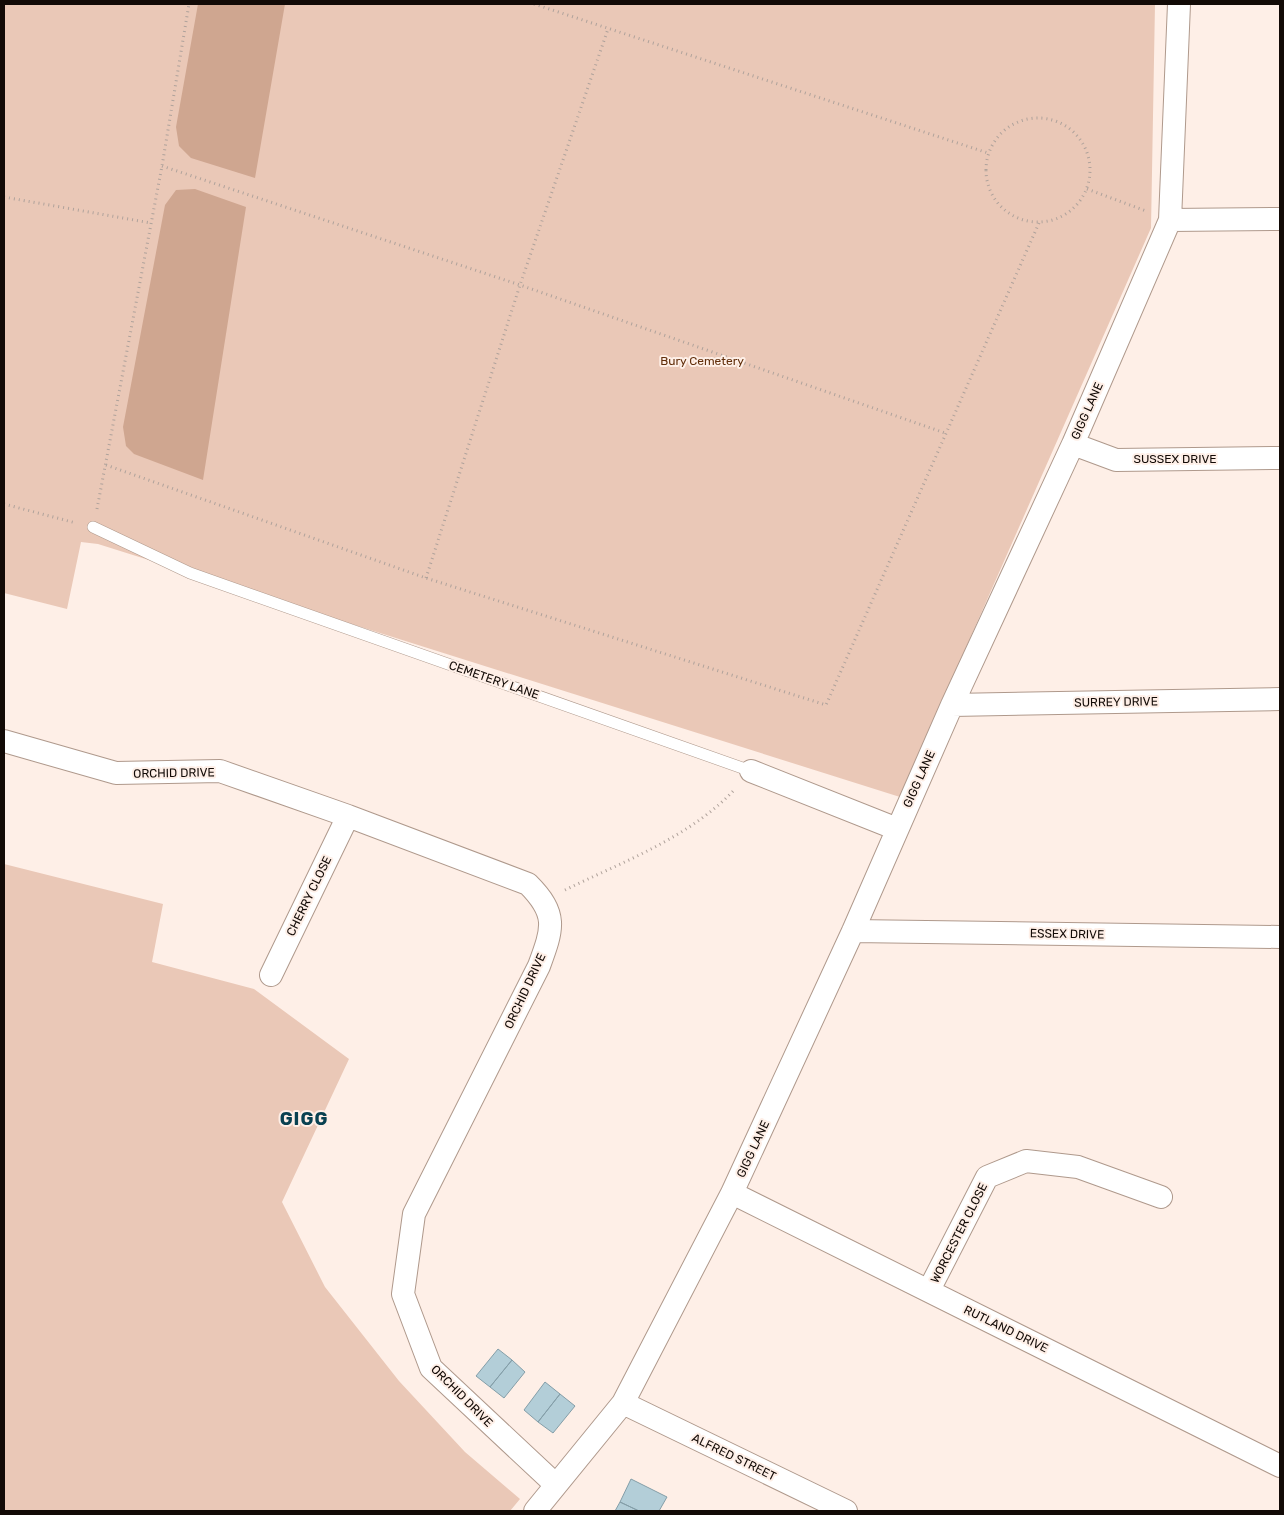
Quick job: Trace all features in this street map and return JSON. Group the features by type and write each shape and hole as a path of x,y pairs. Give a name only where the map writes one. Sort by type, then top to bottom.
{"street":[{"name":"GIGG LANE","path":"536,1511 622,1402 732,1193 853,931 952,705 1073,444 1170,220 1180,4"},
{"path":"1170,220 1280,219"},
{"name":"SUSSEX DRIVE","path":"1073,444 1116,460 1280,458"},
{"name":"SURREY DRIVE","path":"952,705 1280,698"},
{"name":"ORCHID DRIVE","path":"4,741 116,774 220,772 348,816 528,884 544,900 550,916 549,938 539,966 414,1214 403,1294 431,1368 556,1485"},
{"name":"CEMETERY LANE","path":"752,771 897,829"},
{"name":"CHERRY CLOSE","path":"271,976 348,816"},
{"name":"ESSEX DRIVE","path":"853,931 1280,937"},
{"name":"WORCESTER CLOSE","path":"929,1290 987,1177 1026,1161 1078,1167 1160,1197"},
{"name":"RUTLAND DRIVE","path":"732,1193 1280,1466"},
{"name":"ALFRED STREET","path":"622,1402 846,1511"}],"lane":[{"name":"CEMETERY LANE","path":"93,528 190,573 752,771"}],"path":[{"path":"4,504 93,528 162,166 189,4"},
{"path":"534,4 608,30 988,153"},
{"path":"426,578 520,285 608,30"},
{"path":"1046,118 1064,124 1077,135 1087,151 1090,168 1087,189 1077,205 1063,217 1039,223 1021,220 1005,211 995,201 987,184 986,166 988,153 997,137 1011,125 1028,119 1046,118"},
{"path":"162,166 520,285 945,433"},
{"path":"1087,189 1170,220"},
{"path":"4,197 151,223"},
{"path":"106,465 426,578 826,705 1039,223"},
{"path":"544,900 678,834 726,799 752,771"}],"green space":[{"name":"Bury Cemetery","path":"4,4 1155,4 1151,228 900,797 98,544 81,542 67,609 4,593"},
{"path":"4,864 163,904 152,962 254,989 349,1059 282,1202 325,1287 399,1381 465,1452 520,1499 510,1511 4,1511"}],"shaded area":[{"path":"198,4 285,4 255,178 191,158 179,146 176,127"},
{"path":"195,189 246,207 203,480 134,454 126,446 123,427 165,205 176,190"}],"building":[{"path":"498,1349 512,1360 490,1387 476,1376"},
{"path":"512,1360 525,1372 504,1398 490,1387"},
{"path":"545,1382 560,1394 538,1422 524,1410"},
{"path":"560,1394 575,1406 553,1433 538,1422"},
{"path":"631,1479 667,1497 659,1511 639,1511 620,1502"},
{"path":"620,1502 639,1511 615,1511"}],"district":[{"name":"GIGG","path":"304,1119"}]}
